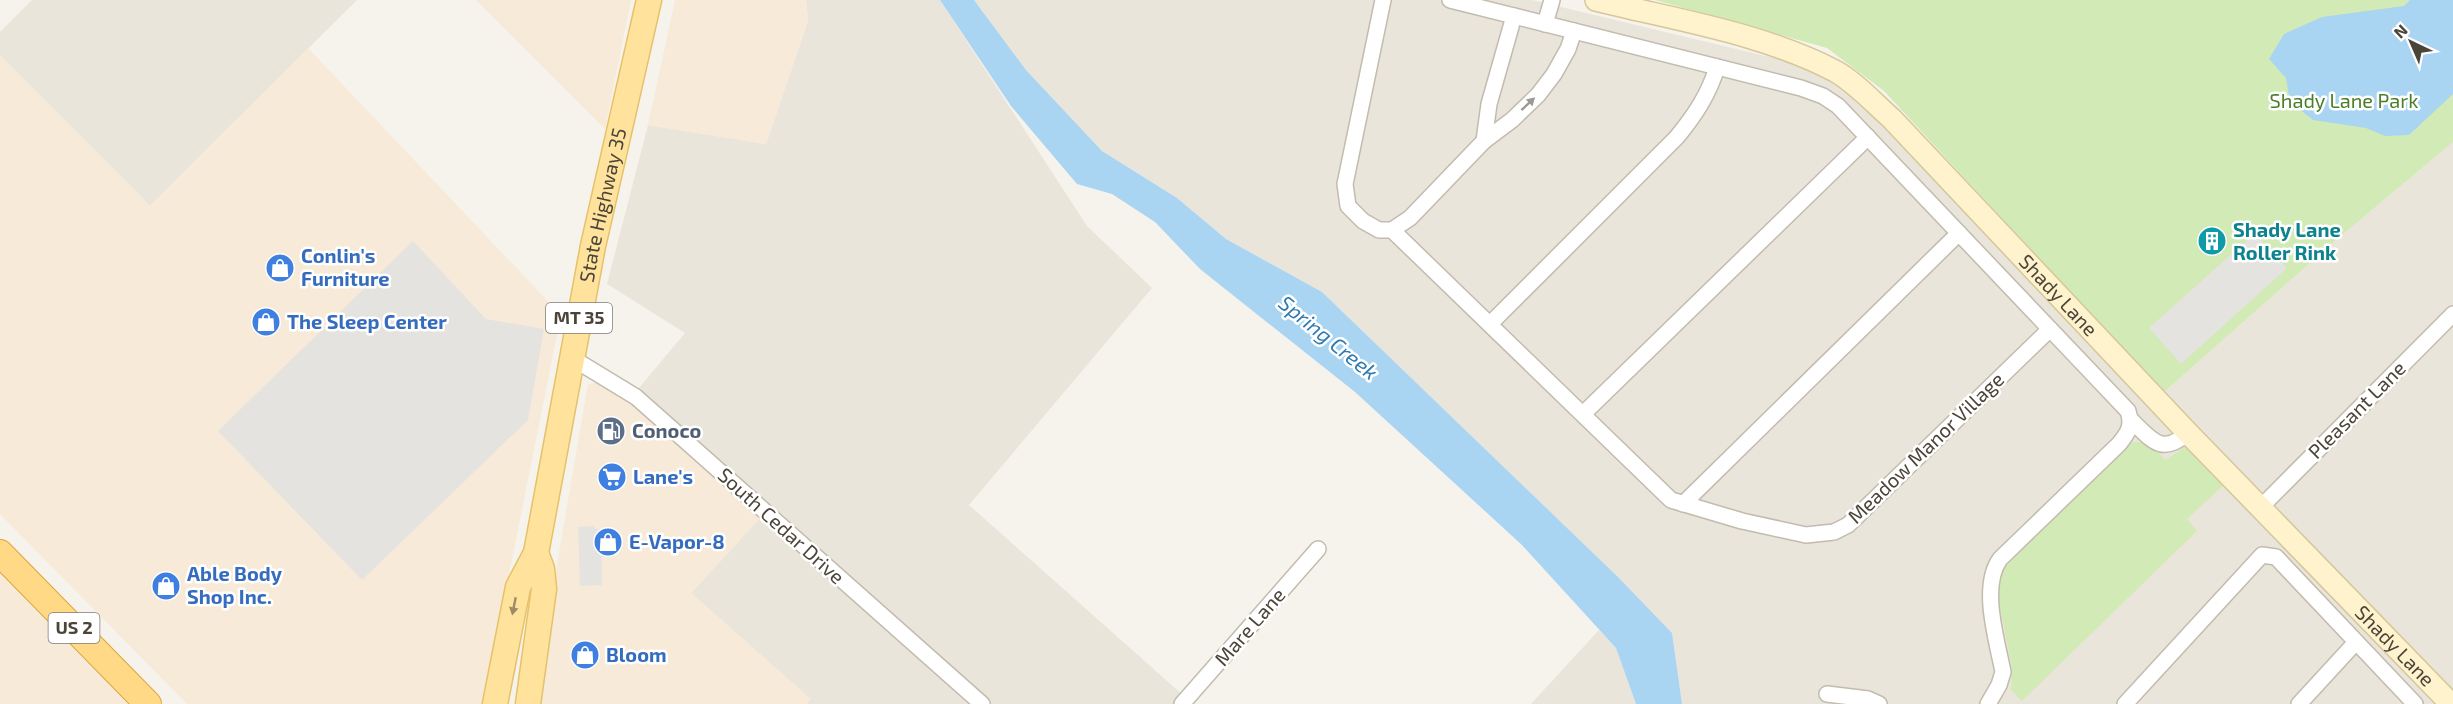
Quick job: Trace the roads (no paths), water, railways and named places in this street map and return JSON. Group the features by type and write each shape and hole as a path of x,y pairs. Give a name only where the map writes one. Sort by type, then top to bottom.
{"highway":[{"name":"US 2","path":"0,553 148,704"}],"main road":[{"name":"State Highway 35","path":"495,704 518,587 536,553 593,246 649,0"},
{"name":"Shady Lane","path":"1596,0 1738,35 1784,50 1837,73 1892,119 2188,433 2451,704"},
{"name":"State Highway 35","path":"528,704 544,590 542,569 536,553"}],"street":[{"name":"Meadow Manor Village","path":"1383,0 1345,184 1348,206 1363,221 1379,230 1392,230 1671,500 1742,521 1806,535 1834,532 1848,525 2050,329"},
{"path":"1450,0 1800,88 1823,96 1838,106 2128,411 2131,420 2130,430 2119,444 2000,559 1994,568 1990,585 2003,672 1999,685 1988,704"},
{"path":"1545,24 1552,0"},
{"path":"1484,141 1489,104 1514,16"},
{"path":"1392,230 1410,218 1484,141 1512,120 1538,95 1554,74 1568,49 1574,31"},
{"path":"1490,324 1677,137 1711,88 1717,67"},
{"path":"1582,414 1868,137"},
{"path":"1683,504 1959,233"},
{"name":"Pleasant Lane","path":"2261,507 2453,314"},
{"name":"South Cedar Drive","path":"572,358 636,397 982,704"},
{"path":"2131,420 2162,445 2170,445 2188,433"},
{"name":"Mare Lane","path":"1182,704 1318,549"},
{"path":"2125,704 2262,555 2276,557 2415,704"},
{"path":"2299,704 2356,642"},
{"path":"1827,694 1868,699 1879,704"}],"water":[{"name":"Spring Creek","path":"940,0 974,0 1026,70 1102,151 1177,198 1226,239 1322,292 1618,577 1672,633 1682,704 1636,704 1616,648 1522,545 1355,392 1200,269 1155,222 1112,194 1077,184 1011,106"},
{"path":"2410,0 2453,0 2453,94 2409,135 2385,136 2366,128 2313,120 2290,102 2286,78 2269,59 2284,34 2322,17 2404,6"}],"place":[{"name":"Shady Lane Roller Rink","path":"2212,241"},
{"name":"Conlin's Furniture","path":"280,268"},
{"name":"The Sleep Center","path":"266,322"},
{"name":"Conoco","path":"611,431"},
{"name":"Lane's","path":"612,477"},
{"name":"E-Vapor-8","path":"608,542"},
{"name":"Able Body Shop Inc.","path":"166,586"},
{"name":"Bloom","path":"585,655"}],"park label":[{"name":"Shady Lane Park","path":"2344,101"}]}
